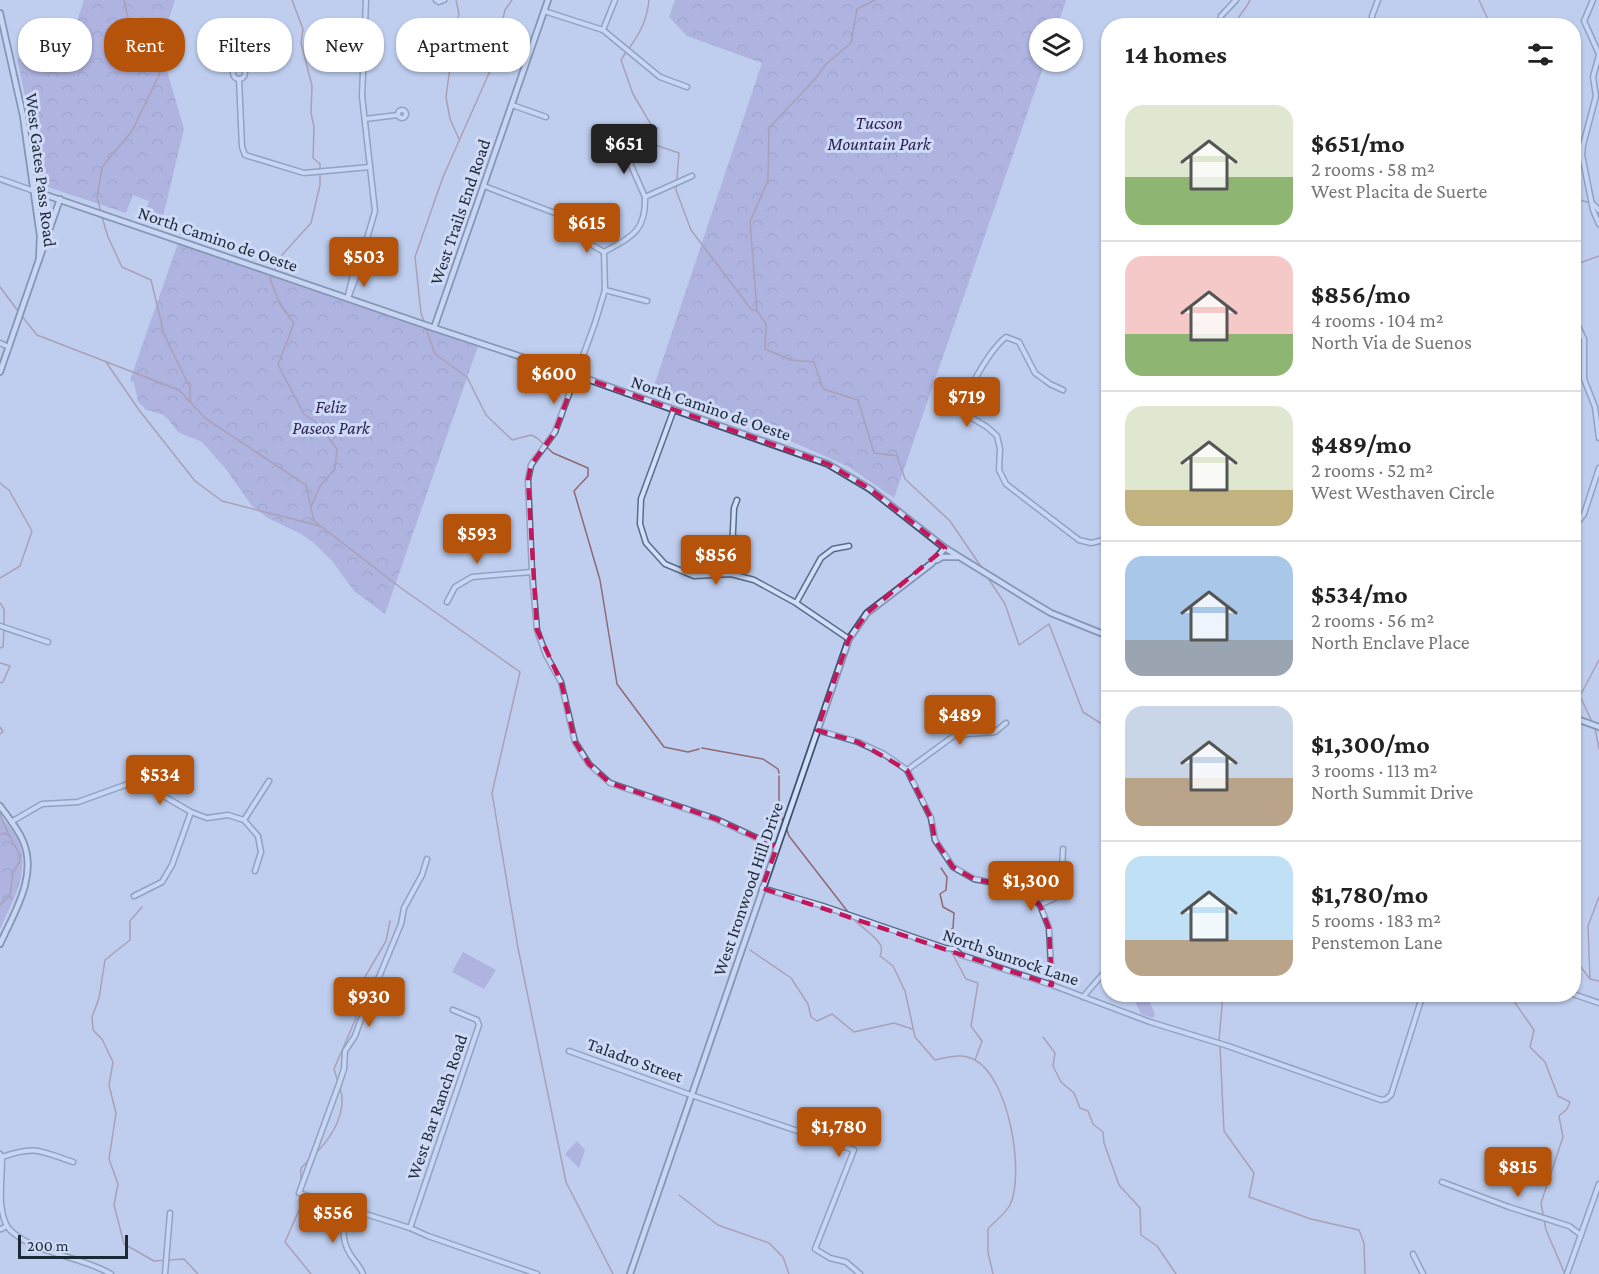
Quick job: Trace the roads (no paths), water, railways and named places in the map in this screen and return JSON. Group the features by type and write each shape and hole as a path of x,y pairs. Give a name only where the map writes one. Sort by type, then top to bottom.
{"street":[{"path":"348,298 375,211 362,96 366,0"},
{"path":"436,0 439,2 444,0"},
{"name":"West Trails End Road","path":"434,328 548,0"},
{"path":"603,30 615,0"},
{"path":"1221,18 1236,0"},
{"path":"1372,18 1378,0"},
{"path":"1593,0 1584,21 1599,55 1593,77 1596,96 1582,155 1594,214 1599,224"},
{"path":"544,11 603,30 660,77 687,87"},
{"name":"West Gates Pass Road","path":"0,13 23,116 40,236 39,260"},
{"path":"239,79 241,154 304,173 370,167"},
{"path":"512,105 546,117"},
{"path":"365,119 398,115"},
{"path":"604,252 634,235 646,213 645,197 622,145"},
{"path":"645,197 692,176"},
{"name":"North Camino de Oeste","path":"0,179 576,375 828,464 870,489 961,558 1051,613 1101,633"},
{"path":"484,186 568,218 587,242 604,252"},
{"path":"0,372 60,199"},
{"path":"1593,203 1599,210"},
{"path":"604,252 605,290 555,432 531,465 528,480 537,630 546,656 561,682 576,742 589,764 610,783 716,819 777,847"},
{"path":"605,290 647,301"},
{"path":"1581,333 1584,339 1584,379 1596,406 1599,438"},
{"path":"1062,390 1041,378 1029,367 1018,342 1010,337 1003,339 983,367 966,400 967,414 997,436 1000,449 999,470 1006,484 1079,540 1091,543 1101,540"},
{"path":"0,343 9,347"},
{"path":"0,366 5,358"},
{"path":"674,409 641,499 640,524 646,543 665,564 694,576 731,574 754,580 796,603 849,639"},
{"path":"1581,518 1599,468"},
{"path":"731,574 734,508 737,500"},
{"path":"796,603 821,558 833,549 849,546"},
{"name":"West Ironwood Hill Drive","path":"630,1274 849,639 867,614 934,561 945,548"},
{"path":"934,561 942,557 961,558"},
{"path":"447,602 455,587 472,577 532,572"},
{"path":"0,626 48,642"},
{"path":"1581,721 1599,727"},
{"path":"907,770 955,735 995,732 1006,723"},
{"path":"817,730 858,742 884,754 907,770 931,818 935,840 953,867 974,879 1021,888 1040,905 1049,928 1052,985"},
{"path":"244,820 269,781"},
{"path":"11,822 42,804 78,802 128,784 148,787 191,812 207,818 228,815 244,820 258,836 261,852 255,870"},
{"path":"0,806 23,841 28,869 21,894 0,944"},
{"path":"134,896 162,882 172,865 191,812"},
{"path":"1040,905 1061,895 1063,849"},
{"path":"427,859 422,874 404,908 400,924 373,986 355,1036 345,1051 344,1070 299,1193 410,1228 537,1274"},
{"name":"North Sunrock Lane","path":"762,888 954,949 961,955 1375,1099 1386,1099 1391,1095 1420,1002"},
{"path":"1083,997 1101,976"},
{"path":"1581,997 1599,1003"},
{"name":"West Bar Ranch Road","path":"410,1228 479,1025 477,1020 453,1010"},
{"name":"Taladro Street","path":"569,1051 854,1150 815,1249 830,1258 846,1262 860,1274"},
{"path":"73,1162 34,1149 1,1156 1,1204 7,1226 26,1242 111,1274"},
{"path":"1442,1182 1569,1226 1581,1235"},
{"path":"1567,1274 1599,1184"},
{"path":"350,1208 343,1225 344,1240 349,1254 363,1274"},
{"path":"165,1274 170,1213"},
{"path":"1,1229 7,1226"},
{"path":"1413,1254 1423,1274"}],"waterway":[{"path":"101,212 97,198 102,167 132,131 160,73 128,18 124,0"},
{"path":"274,271 282,255 311,223 320,185 320,164 313,158 312,86 301,43 303,29 292,0"},
{"path":"456,0 459,14 446,97 450,119 459,139"},
{"path":"424,322 415,257 443,177 490,71 505,10 512,0"},
{"path":"630,47 643,25 649,0"},
{"path":"757,310 750,222 768,180 769,128 816,78 825,65 851,43 857,9 875,0"},
{"path":"1239,18 1250,0"},
{"path":"1479,0 1487,18"},
{"path":"626,52 621,60 633,94 653,128 658,128 652,138 655,145 679,153 676,190 691,230 751,309 757,311 766,324 765,349 791,360 814,362 823,389 858,400 874,453 897,456 905,479 950,521 982,568"},
{"path":"1581,200 1590,203"},
{"path":"102,217 108,237 122,267 151,280 164,334 190,388 190,401"},
{"path":"1581,262 1599,256"},
{"path":"272,276 270,279 280,304 294,323 278,365 304,414 318,424 337,449 335,469 320,486 311,507"},
{"path":"0,287 18,311"},
{"path":"21,315 37,335 179,390 205,418 306,485 314,521 401,588 520,672 492,793 518,948 566,1182 613,1274"},
{"path":"425,326 435,354 467,377 486,415 512,440 531,435 553,453 588,468 588,476 574,491 600,580 617,684 664,747 688,752 699,749"},
{"path":"106,362 139,410 195,481 222,501 320,526"},
{"path":"0,483 9,490 32,531 20,566 0,578"},
{"path":"986,575 1005,604 1019,645 1049,624 1083,712 1101,724"},
{"path":"0,603 4,609 4,624"},
{"path":"0,648 3,647 4,629"},
{"path":"1581,694 1599,660"},
{"path":"0,663 10,666 3,682 0,683"},
{"path":"1581,698 1593,724"},
{"path":"0,727 3,732 0,734"},
{"path":"1595,728 1599,749"},
{"path":"702,748 763,759 778,769 779,773"},
{"path":"779,776 779,803 783,823"},
{"path":"0,814 9,835"},
{"path":"786,827 789,836 848,912"},
{"path":"0,835 3,833 9,835 20,855 20,861 13,872 10,895 0,905"},
{"path":"941,868 947,877 946,890 940,894 943,907 954,913 953,928 947,932 950,946"},
{"path":"1590,979 1588,926 1599,897"},
{"path":"142,907 130,921 130,940 105,960 99,998 92,1017 93,1030 102,1039 113,1062 109,1085 116,1113 109,1159 118,1184 114,1205 124,1244 154,1261 184,1259 198,1274"},
{"path":"851,916 879,942 880,956 893,966 905,991 915,1037 935,1060 961,1056 975,1060 987,1070 1005,1105 1011,1127 1016,1171 1010,1205 988,1229 988,1252 993,1274"},
{"path":"338,1082 334,1069 356,1018 355,994 386,941 390,921"},
{"path":"750,950 791,978 808,1004 811,1017 817,1021 832,1014 854,1032 894,1023 912,1029"},
{"path":"951,951 966,979 978,983 971,1026 982,1041 975,1060"},
{"path":"1581,967 1590,979 1599,981"},
{"path":"1219,1041 1222,1002"},
{"path":"1515,1002 1534,1030 1530,1047 1545,1062 1558,1096 1570,1102 1567,1109 1559,1116 1563,1137 1541,1203 1546,1230 1565,1274"},
{"path":"1043,1037 1055,1053 1053,1066 1061,1082 1074,1093 1080,1108 1088,1111 1093,1124 1103,1132 1104,1143 1119,1185 1140,1208 1141,1235 1157,1246 1176,1274"},
{"path":"1220,1046 1224,1131 1254,1173 1249,1197 1311,1219 1359,1230 1364,1243 1365,1274"},
{"path":"315,1154 337,1124 342,1106 340,1087"},
{"path":"301,1181 301,1168 309,1160"},
{"path":"302,1189 303,1201 285,1242 311,1274"},
{"path":"679,1195 718,1225 769,1243 783,1257 789,1274"}],"park label":[{"name":"Tucson Mountain Park","path":"879,133"},
{"name":"Feliz Paseos Park","path":"331,417"}]}
